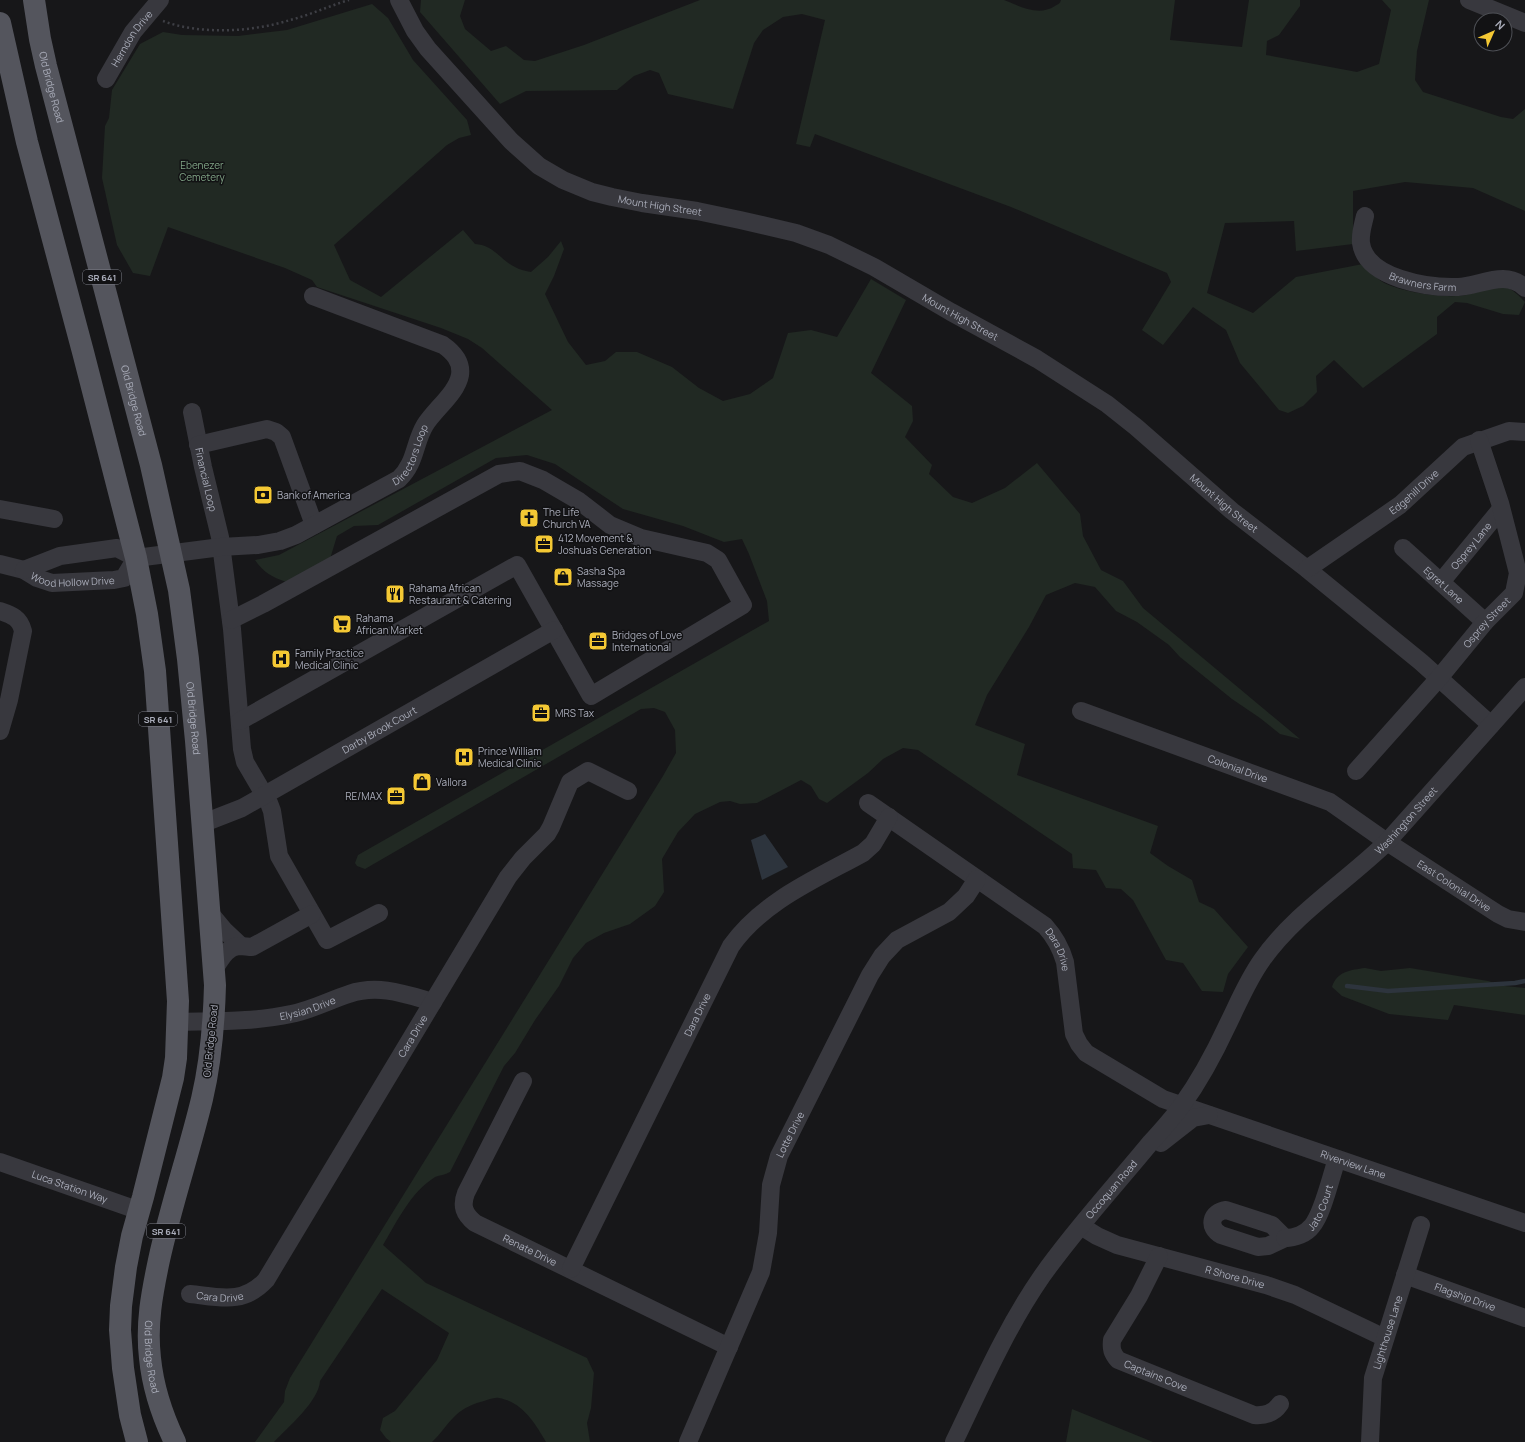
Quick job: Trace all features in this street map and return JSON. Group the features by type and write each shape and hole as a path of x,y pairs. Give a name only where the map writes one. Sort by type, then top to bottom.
{"main road":[{"name":"Old Bridge Road","path":"34,0 46,66 151,465 179,590 188,659 215,984 211,1052 203,1098 164,1239 151,1298 148,1328 150,1358 155,1388 163,1418 175,1442"},
{"name":"SR 641","path":"0,23 27,142 136,558 147,614 155,671 178,995 178,1022 176,1058 173,1078 140,1211 132,1236 121,1306 120,1330 124,1376 130,1415 137,1442"}],"street":[{"name":"Mount High Street","path":"399,0 415,31 446,70 511,141 539,166 551,174 592,192 642,203 704,212 796,234 829,245 855,257 1037,359 1107,404 1136,427 1232,511 1307,569 1439,678 1492,725"},
{"path":"1469,0 1525,23"},
{"name":"Herndon Drive","path":"106,79 129,38 155,7"},
{"name":"Brawners Farm","path":"1365,216 1361,230 1361,244 1365,254 1372,263 1384,272 1395,277 1416,284 1435,287 1458,287 1479,284 1496,279 1507,279 1515,281 1525,288"},
{"name":"Directors Loop","path":"171,553 221,547 258,545 280,541 296,535 399,479 406,473 412,463 418,440 425,425 457,383 460,374 459,362 453,352 443,345 313,296"},
{"name":"Financial Loop","path":"192,412 221,547 231,620 242,749 245,762 265,794 272,811 279,856 327,940 379,913"},
{"path":"198,445 267,429 276,432 282,437 314,525"},
{"name":"Edgehill Drive","path":"1307,569 1400,505 1463,447 1479,440 1509,431 1525,432"},
{"name":"Osprey Street","path":"1356,771 1439,678 1485,622 1514,593 1518,573 1501,509 1479,440"},
{"path":"231,620 263,604 499,474 520,471 543,480 579,502 610,525 641,538 707,553 718,560 743,605 591,696 517,565 240,721"},
{"path":"0,509 54,519"},
{"name":"Osprey Lane","path":"1441,582 1501,509"},
{"name":"Wood Hollow Drive","path":"0,564 24,570 37,578 52,583 114,580 124,578 136,558 117,548 60,556 24,570"},
{"name":"Egret Lane","path":"1403,548 1485,622"},
{"path":"136,558 171,553"},
{"path":"0,611 16,617 21,624 23,631 9,700 0,731"},
{"name":"Darby Brook Court","path":"201,824 242,808 554,630"},
{"name":"Washington Street","path":"1276,942 1295,922 1371,858 1387,842 1492,725 1522,695"},
{"name":"Colonial Drive","path":"1081,711 1330,802 1387,842"},
{"name":"Cara Drive","path":"190,1294 237,1298 253,1291 266,1280 514,867 544,838 551,827 570,782 588,771 628,791"},
{"name":"Dara Drive","path":"868,803 1045,926 1055,937 1063,954 1074,1034 1079,1044 1086,1053 1163,1099 1182,1105"},
{"name":"Dara Drive","path":"571,1270 732,946 741,932 751,922 784,896 863,853 874,844 889,817"},
{"name":"East Colonial Drive","path":"1387,842 1498,914 1508,919 1525,922"},
{"name":"Lotte Drive","path":"688,1442 761,1272 768,1233 771,1185 779,1156 870,975 882,956 897,940 949,912 966,896 977,878"},
{"path":"209,912 224,930 241,946 247,948 252,947 312,914"},
{"name":"Occoquan Road","path":"954,1442 1000,1347 1022,1307 1064,1247 1182,1105 1204,1072 1247,984 1262,960 1276,942"},
{"path":"214,971 225,954 233,948 241,946"},
{"name":"Elysian Drive","path":"178,1022 262,1019 292,1014 321,1006 350,994 365,990 399,992 433,1002"},
{"name":"Renate Drive","path":"523,1081 463,1200 463,1207 466,1215 475,1223 730,1347"},
{"name":"Riverview Lane","path":"1182,1105 1525,1223"},
{"path":"1130,1167 1193,1118 1209,1115"},
{"name":"Jato Court","path":"1285,1238 1293,1238 1303,1234 1312,1227 1318,1217 1337,1159"},
{"name":"Luca Station Way","path":"0,1162 140,1211"},
{"name":"Lighthouse Lane","path":"1370,1442 1373,1378 1421,1225"},
{"name":"R Shore Drive","path":"1081,1226 1097,1236 1117,1245 1266,1285 1288,1293 1385,1338"},
{"name":"Captains Cove","path":"1159,1256 1139,1296 1112,1340 1111,1347 1113,1355 1118,1360 1254,1415 1261,1416 1270,1413 1280,1404"},
{"name":"Flagship Drive","path":"1405,1275 1525,1318"}],"path":[{"path":"155,7 176,26 200,30 240,29 290,21 349,0"}],"green space":[{"path":"421,0 465,0 460,16 465,29 491,51 506,46 524,60 535,61 584,45 700,0 1004,0 1029,9 1042,11 1055,6 1061,0 1175,0 1170,40 1242,47 1249,0 1300,0 1300,6 1279,35 1267,41 1266,55 1357,72 1379,64 1391,10 1382,0 1429,0 1417,51 1415,80 1423,92 1501,117 1513,119 1525,109 1525,211 1473,188 1405,182 1353,191 1353,244 1296,251 1294,221 1225,223 1207,293 1253,313 1296,277 1363,264 1381,281 1389,285 1422,294 1457,296 1490,288 1505,287 1514,291 1525,302 1519,315 1503,314 1467,303 1455,302 1437,317 1437,334 1363,388 1334,360 1316,376 1317,392 1303,406 1288,413 1279,410 1240,363 1226,330 1193,307 1163,345 1142,330 1171,282 1167,273 1011,207 815,134 810,147 796,144 825,20 802,14 783,17 763,30 754,43 733,109 668,94 659,73 650,70 634,76 617,90 526,91 500,104 420,12"},
{"name":"Ebenezer Cemetery","path":"372,4 388,18 413,60 467,120 471,135 459,138 447,145 334,245 350,280 381,297 463,230 475,244 487,247 517,268 531,272 548,257 561,241 564,249 554,276 545,294 568,342 586,365 605,361 616,352 637,352 672,367 699,388 723,401 750,394 773,378 788,333 811,330 837,337 871,279 906,300 871,373 912,406 913,421 905,437 932,465 929,474 953,497 972,503 1005,488 1037,463 1080,514 1083,536 1101,570 1123,581 1143,608 1300,739 1280,734 1232,699 1180,657 1169,645 1137,622 1116,611 1095,587 1075,583 1046,595 1029,627 987,695 975,725 1025,744 1017,775 1158,826 1150,853 1168,866 1192,880 1199,902 1214,909 1248,947 1228,974 1223,992 1202,991 1183,963 1166,960 1133,900 1121,889 1106,888 1096,870 1073,868 1072,854 918,750 903,748 883,759 868,773 827,803 819,799 811,786 801,780 757,803 740,804 730,801 720,802 695,814 678,832 662,859 664,892 655,906 630,924 604,933 586,943 573,958 559,986 535,1020 515,1053 504,1066 450,1172 435,1177 418,1191 399,1217 383,1245 426,1283 587,1358 594,1373 591,1408 587,1423 590,1442 546,1442 527,1414 507,1400 497,1398 477,1403 459,1412 432,1442 391,1442 380,1430 383,1418 395,1411 437,1360 449,1333 382,1289 320,1381 318,1389 309,1405 274,1442 255,1442 284,1402 285,1391 290,1378 663,776 676,753 675,730 665,712 654,708 641,709 365,869 357,866 355,863 358,855 769,621 767,601 742,539 724,542 683,526 623,509 555,464 527,455 496,458 378,525 354,526 337,536 330,559 286,582 268,574 255,560 279,555 552,410 482,348 468,339 441,328 317,287 312,280 285,268 168,227 150,276 133,273 117,245 102,178 105,126 109,118 112,90 140,44 163,32 182,35 238,36 287,30"},
{"path":"1365,968 1381,971 1410,968 1488,981 1505,986 1525,988 1525,1015 1454,1005 1448,1020 1389,1014 1342,996 1332,987 1334,982 1341,974"},
{"path":"1072,1409 1153,1442 1066,1442"}],"shaded area":[{"path":"765,834 788,867 762,880 751,840"}],"waterway":[{"path":"1347,986 1388,991 1515,983 1525,981"}],"place":[{"name":"Bank of America","path":"263,495"},
{"name":"The Life Church VA","path":"529,518"},
{"name":"412 Movement & Joshua's Generation","path":"544,544"},
{"name":"Sasha Spa Massage","path":"563,577"},
{"name":"Rahama African Restaurant & Catering","path":"395,594"},
{"name":"Rahama African Market","path":"342,624"},
{"name":"Bridges of Love International","path":"598,641"},
{"name":"Family Practice Medical Clinic","path":"281,659"},
{"name":"MRS Tax","path":"541,713"},
{"name":"Prince William Medical Clinic","path":"464,757"},
{"name":"Vallora","path":"422,782"},
{"name":"RE/MAX","path":"396,796"}]}
